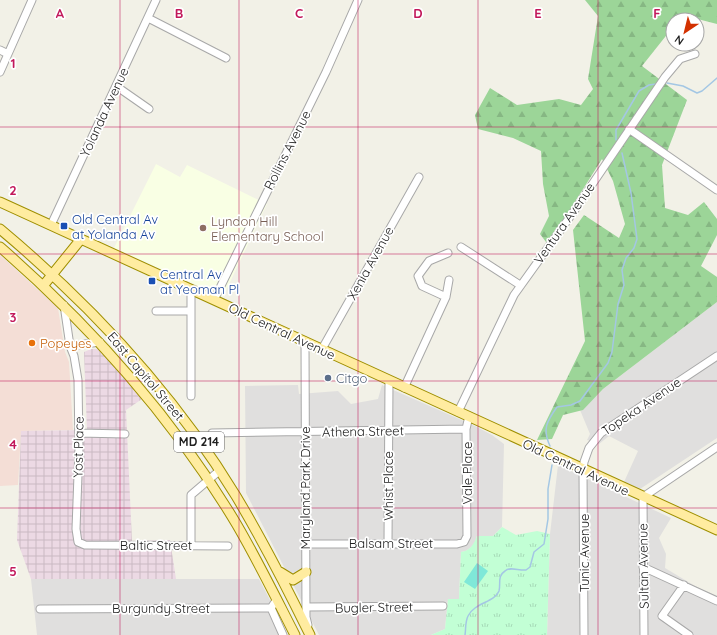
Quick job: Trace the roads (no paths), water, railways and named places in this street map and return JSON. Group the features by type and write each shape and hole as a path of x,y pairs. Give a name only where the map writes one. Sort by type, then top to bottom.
{"main road":[{"name":"Old Central Avenue","path":"0,202 717,530"},
{"name":"MD 214","path":"0,229 52,274"},
{"path":"43,286 81,239"},
{"name":"MD 214","path":"0,247 43,286"},
{"name":"East Capitol Street","path":"52,274 127,350 193,432 239,502 278,571 310,635"},
{"name":"East Capitol Street","path":"43,286 64,304 153,402 208,479 246,540 295,635"},
{"path":"278,571 293,580 306,572"}],"street":[{"path":"0,72 32,0"},
{"name":"Yolanda Avenue","path":"51,225 156,0"},
{"name":"Rollins Avenue","path":"214,300 326,72 358,0"},
{"path":"148,18 226,58"},
{"path":"0,50 8,54"},
{"name":"Ventura Avenue","path":"458,412 509,304 520,285 572,214 629,129 677,63 683,57 695,54"},
{"path":"116,86 150,109"},
{"path":"629,129 717,190"},
{"name":"Xenia Avenue","path":"322,349 419,177"},
{"path":"461,247 520,285"},
{"path":"446,296 422,286 418,276 429,261 448,253"},
{"path":"404,388 446,296 450,280"},
{"path":"191,289 191,396"},
{"name":"Yost Place","path":"64,304 70,346 74,356 78,380 79,433 76,535 78,542 85,546"},
{"path":"156,311 190,311"},
{"name":"Maryland Park Drive","path":"304,341 306,617 310,635"},
{"path":"70,346 100,342"},
{"name":"Topeka Avenue","path":"584,470 584,462 589,448 601,433 717,356"},
{"name":"Whist Place","path":"388,543 389,380"},
{"name":"Vale Place","path":"467,530 466,429 468,416"},
{"name":"Athena Street","path":"212,433 466,429"},
{"path":"79,433 125,434"},
{"path":"643,497 717,447"},
{"name":"Tunic Avenue","path":"584,470 584,635"},
{"path":"191,545 191,495 219,471"},
{"name":"Sultan Avenue","path":"643,497 644,635"},
{"name":"Balsam Street","path":"305,544 460,543 466,538 467,530"},
{"name":"Baltic Street","path":"85,546 228,546"},
{"path":"644,568 717,601"},
{"path":"684,585 662,616 689,635"},
{"path":"277,599 271,608 283,635"},
{"name":"Bugler Street","path":"306,607 443,606"},
{"name":"Burgundy Street","path":"40,609 271,608"}],"waterway":[{"path":"667,83 683,86 697,93 702,91 717,78"},
{"path":"616,140 616,130 639,91 649,85 656,84"},
{"path":"550,446 546,435 546,430 548,421 557,407 571,405 580,401 608,363 612,352 618,304 624,285 622,270 626,258 634,248 637,239 631,193 622,153"},
{"path":"465,635 468,616 475,608 497,595 501,575 509,569 526,570 530,567 534,552 544,544 548,519 548,489 552,465"}],"place":[{"name":"Old Central Av at Yolanda Av","path":"64,226"},
{"name":"Lyndon Hill Elementary School","path":"203,228"},
{"name":"Central Av at Yeoman Pl","path":"152,281"},
{"name":"Popeyes","path":"32,343"},
{"name":"Citgo","path":"328,378"}]}
